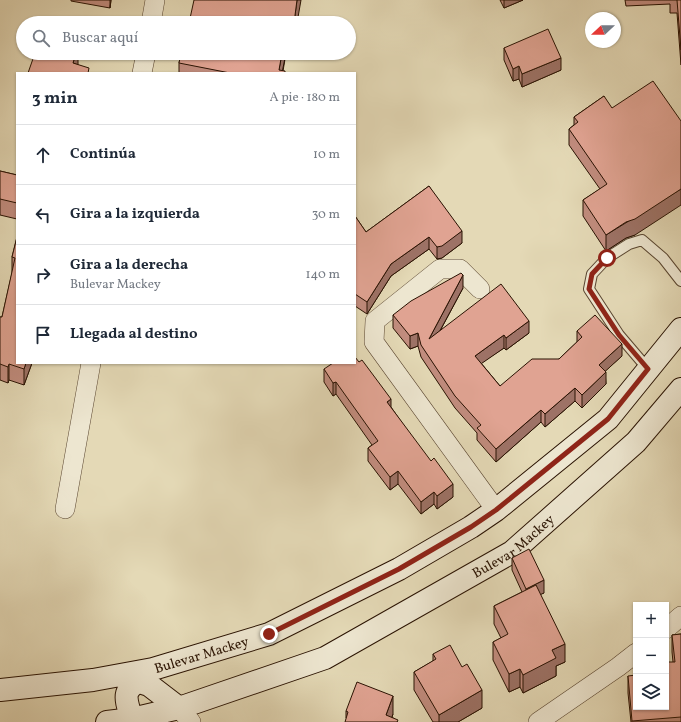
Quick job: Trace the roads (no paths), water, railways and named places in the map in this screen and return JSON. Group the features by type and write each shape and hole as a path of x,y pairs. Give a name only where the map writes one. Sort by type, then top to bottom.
{"main road":[{"name":"Bulevar Mackey","path":"0,690 136,675 269,634 399,569 471,527 496,510 608,419 681,329"},
{"name":"Bulevar Mackey","path":"107,722 185,715 325,658 512,552 636,442 681,389"},
{"path":"133,720 126,703 126,694 136,675 185,715"}],"street":[{"path":"152,16 155,0"},
{"path":"142,72 145,60"},
{"path":"480,289 460,269 440,269 375,321 374,342 496,510"},
{"path":"65,509 91,364"},
{"path":"669,626 681,616"},
{"path":"538,722 633,655"}],"lane":[{"path":"648,369 619,335 589,289 592,274 607,258 629,244 642,240 663,258 681,281"}]}
